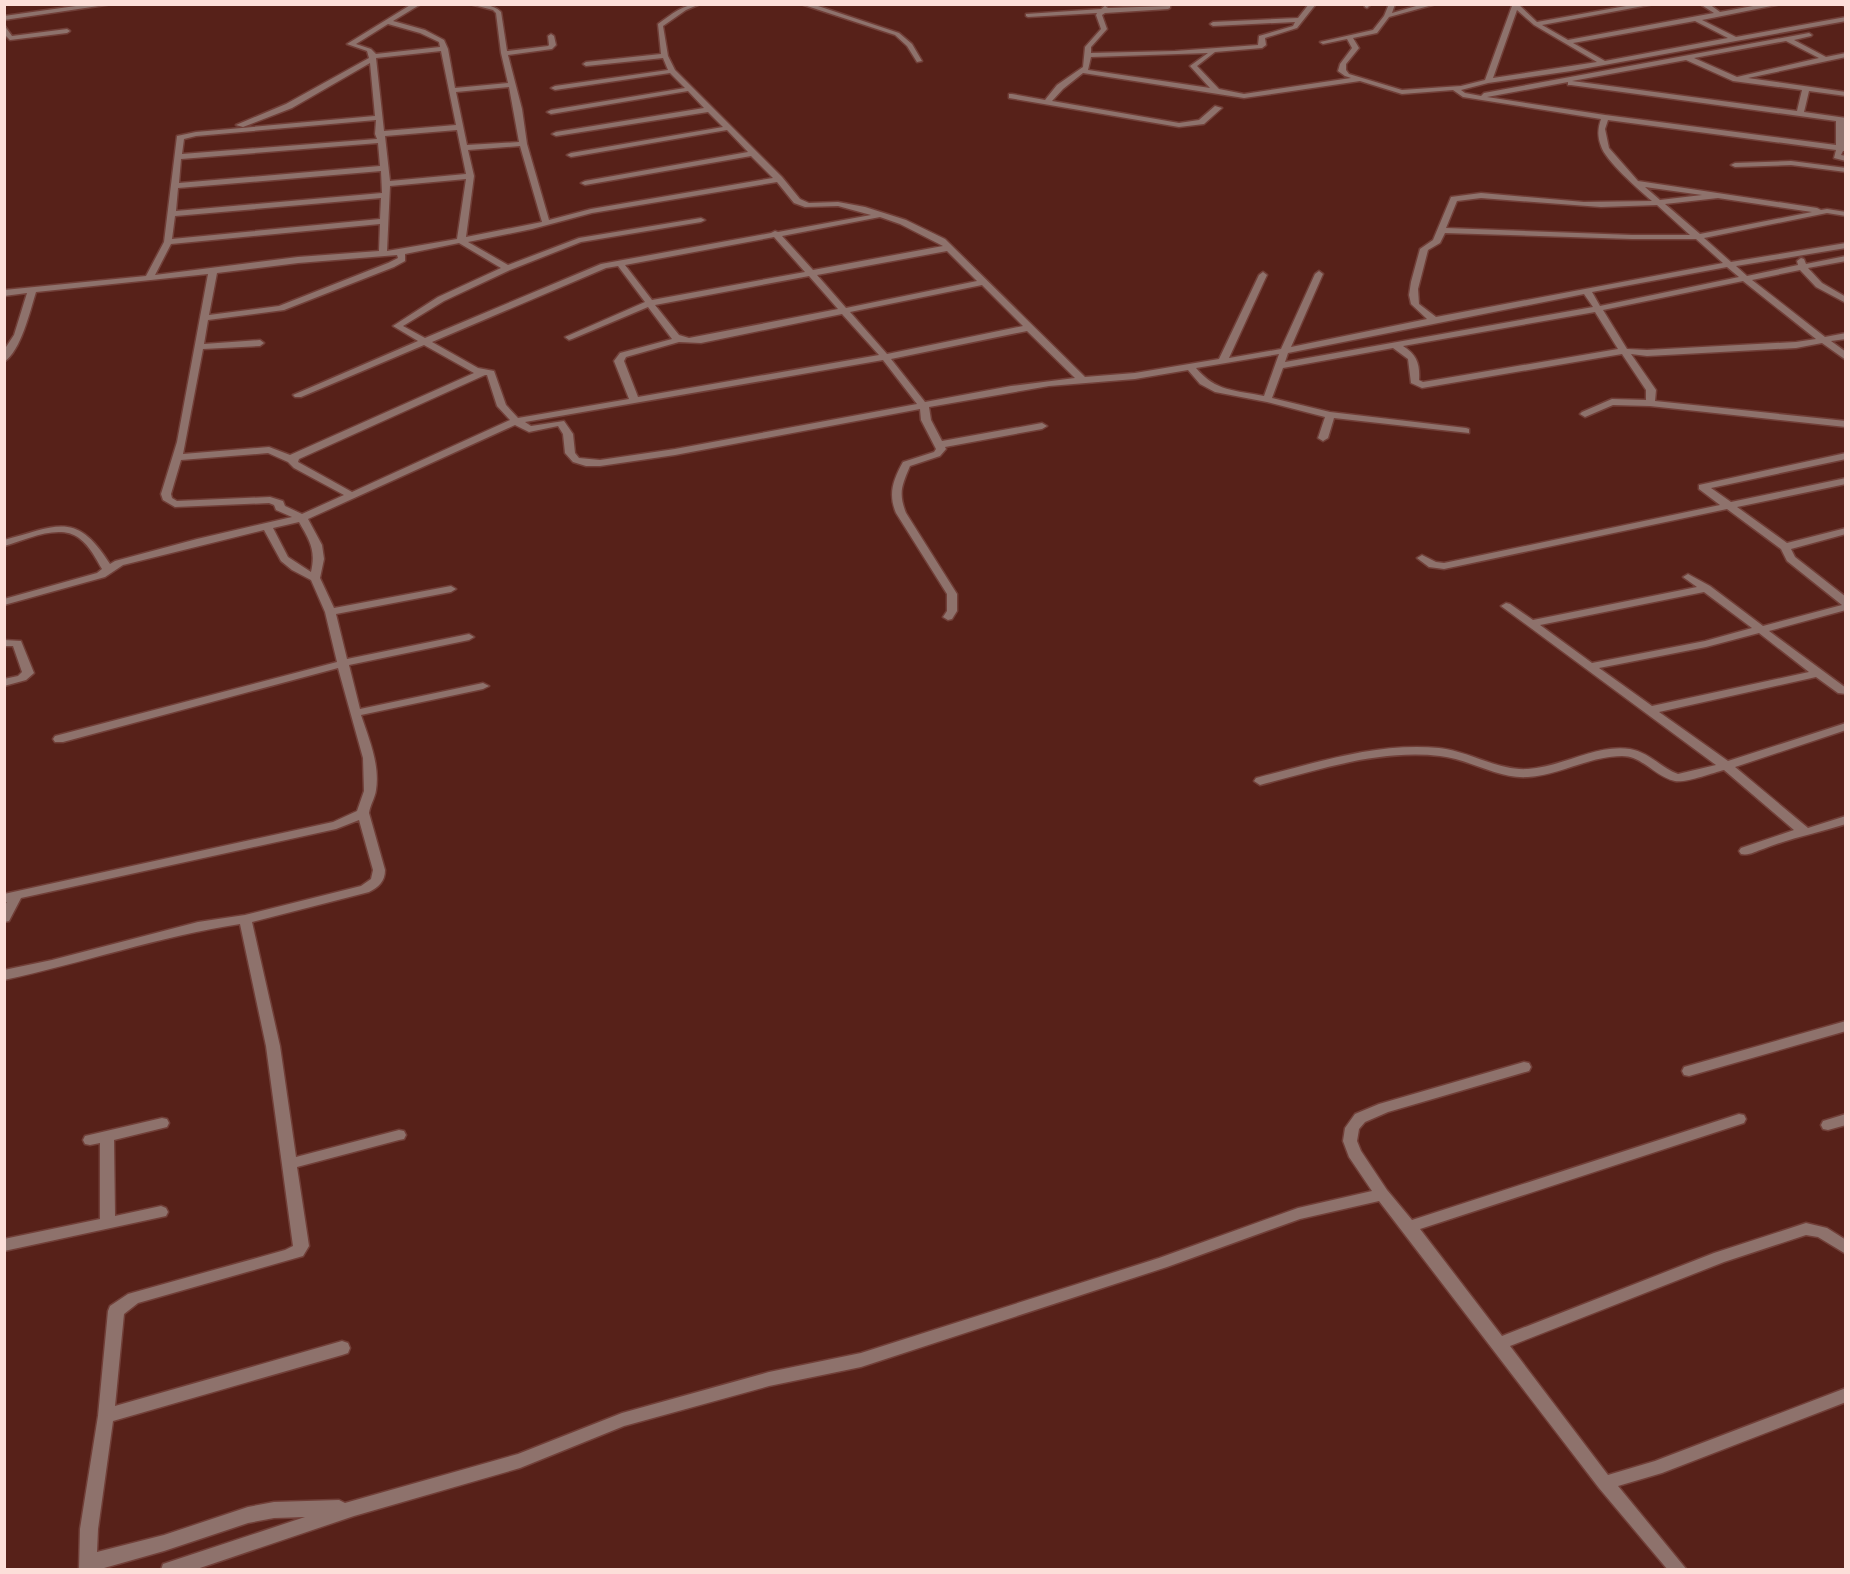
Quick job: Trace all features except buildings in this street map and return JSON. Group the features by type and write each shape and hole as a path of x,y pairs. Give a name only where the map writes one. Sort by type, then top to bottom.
{"street":[{"path":"4,18 109,4"},
{"path":"383,253 386,184 372,58 369,50 350,44 418,4"},
{"path":"473,4 495,9 499,13 504,53 523,144 546,223"},
{"path":"1087,55 1260,47 1263,45 1261,37 1295,27 1313,4"},
{"path":"1323,42 1375,32 1387,16 1392,4"},
{"path":"1387,16 1433,4"},
{"path":"1536,24 1651,4"},
{"path":"1703,4 1716,11 1718,15"},
{"path":"1566,42 1778,4"},
{"path":"693,5 666,19 660,25 665,56 672,71 801,203 838,204 882,215 942,241 946,248 984,282 1027,328 1083,380"},
{"path":"802,5 897,34 910,45 919,62"},
{"path":"1488,81 1514,6 1536,24 1602,62"},
{"path":"1047,102 1060,87 1086,68 1088,47 1104,29 1099,15 1104,7"},
{"path":"1028,15 1104,7 1168,7"},
{"path":"1696,19 1735,39"},
{"path":"1348,38 1356,48 1343,63 1342,71 1402,92 1458,87 1571,69 1845,19"},
{"path":"1213,24 1302,20"},
{"path":"387,22 432,34 442,41 470,176 461,241"},
{"path":"4,27 10,38 68,32"},
{"path":"1473,97 1845,28"},
{"path":"1775,33 1825,59"},
{"path":"504,53 550,48 553,45 551,36"},
{"path":"216,132 272,114 372,58 445,50"},
{"path":"1217,91 1192,66 1201,58 1218,50"},
{"path":"1736,79 1761,71 1845,55"},
{"path":"586,64 665,56"},
{"path":"1687,58 1736,79 1845,94"},
{"path":"1571,69 1583,77"},
{"path":"555,88 672,71"},
{"path":"1082,71 1244,96 1362,79"},
{"path":"1558,81 1843,119 1843,148 1837,156 1845,159"},
{"path":"453,90 512,86"},
{"path":"1458,87 1456,89 1458,93 1473,97 1843,148"},
{"path":"551,112 690,89"},
{"path":"1800,114 1806,89"},
{"path":"1012,96 1179,125 1201,122 1218,108"},
{"path":"556,134 711,109"},
{"path":"1605,117 1602,129 1605,148 1636,183 1744,277 1845,357"},
{"path":"150,276 168,242 180,138 216,132 377,118"},
{"path":"179,157 380,138 460,127"},
{"path":"571,155 728,128"},
{"path":"464,148 523,144"},
{"path":"585,183 753,153"},
{"path":"1735,165 1781,163 1845,170"},
{"path":"175,186 384,168"},
{"path":"386,184 470,176"},
{"path":"4,293 280,262 401,252 546,223 591,211 779,179"},
{"path":"1636,183 1845,214"},
{"path":"172,214 386,195"},
{"path":"1435,320 1413,301 1415,285 1424,249 1437,241 1451,202 1461,197 1481,196 1586,204 1658,204 1719,195"},
{"path":"1442,230 1632,237 1699,237 1827,212"},
{"path":"298,395 590,271 774,233 882,215"},
{"path":"701,220 579,240 507,268 441,299 397,326 475,370 491,373 502,406 516,421 529,429 561,423 567,434 570,453 576,460 593,463 675,452 1011,389 1135,376 1325,344 1587,291 1845,245"},
{"path":"168,242 384,221"},
{"path":"774,233 885,357 924,407 926,420 941,449 937,454 906,464 902,468 895,494 900,513 952,594 952,611 948,617"},
{"path":"461,241 507,268"},
{"path":"569,337 650,303 946,248"},
{"path":"205,318 288,306 391,265 402,259 401,252"},
{"path":"1799,254 1802,267 1810,277 1845,301"},
{"path":"1280,366 1596,309 1845,258"},
{"path":"620,263 678,340"},
{"path":"4,975 52,965 198,926 245,919 365,889 379,878 379,870 363,813 370,790 369,758 355,713 330,612 315,578 319,559 317,546 302,518 270,500 175,504 168,500 166,494 177,457 213,271"},
{"path":"1267,399 1285,350 1319,274"},
{"path":"1223,360 1263,276"},
{"path":"634,399 619,361 623,355 678,340 701,340 984,282"},
{"path":"4,359 16,340 32,290"},
{"path":"1587,291 1596,309 1651,390 1650,403"},
{"path":"4,602 85,580 119,563 302,518 516,421 885,357 1027,328"},
{"path":"1394,345 1412,357 1416,366 1414,381 1422,385 1624,351 1647,353 1741,349 1796,345 1845,336"},
{"path":"4,341 16,340"},
{"path":"200,347 260,343"},
{"path":"1190,366 1203,382 1218,390 1267,399 1330,415 1466,431"},
{"path":"293,460 297,455 483,372"},
{"path":"1585,414 1612,402 1650,403 1845,424"},
{"path":"1323,438 1330,415"},
{"path":"938,445 1042,426"},
{"path":"177,457 268,450 278,452 293,460 297,466 351,495"},
{"path":"1843,601 1791,559 1785,547 1703,487 1845,456"},
{"path":"1422,558 1433,565 1444,566 1845,481"},
{"path":"267,526 279,552 290,567 315,578"},
{"path":"4,543 51,531 73,530 87,540 108,570"},
{"path":"1785,547 1845,531"},
{"path":"1688,577 1706,588 1842,691"},
{"path":"1530,624 1706,588"},
{"path":"330,612 451,589"},
{"path":"1589,667 1706,644 1760,630 1843,601"},
{"path":"1506,606 1726,766 1806,833"},
{"path":"59,739 344,663 469,636"},
{"path":"4,643 17,643 28,672 22,678 4,683"},
{"path":"1651,710 1818,673"},
{"path":"355,713 483,686"},
{"path":"1260,781 1331,763 1417,752 1440,752 1463,756 1522,773 1619,753 1636,755 1665,773 1678,778 1726,766 1845,726"},
{"path":"4,918 11,896 336,825 363,813"},
{"path":"1745,851 1790,834 1806,833 1845,820"},
{"path":"245,919 273,1046 302,1246 298,1252 133,1298 116,1311 106,1416 89,1529 89,1566 256,1513 304,1508 354,1508"},
{"path":"1689,1071 1845,1026"},
{"path":"1524,1067 1384,1108 1360,1118 1352,1128 1350,1142 1354,1153 1382,1194 1411,1226 1472,1312 1605,1482 1679,1569"},
{"path":"1411,1226 1739,1119"},
{"path":"1828,1125 1845,1119"},
{"path":"90,1140 162,1123"},
{"path":"289,1164 399,1135"},
{"path":"107,1137 108,1223"},
{"path":"169,1569 354,1508 520,1461 634,1417 769,1378 861,1360 1162,1263 1298,1214 1382,1194"},
{"path":"4,1245 161,1212"},
{"path":"1499,1344 1719,1257 1806,1228 1822,1232 1845,1248"},
{"path":"106,1416 342,1348"},
{"path":"1605,1482 1656,1468 1845,1395"}]}
